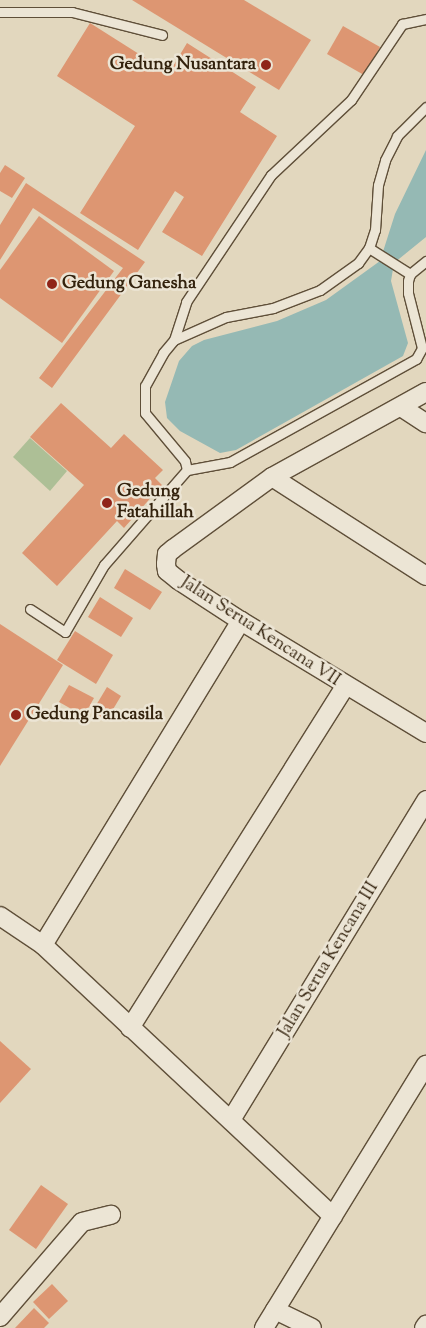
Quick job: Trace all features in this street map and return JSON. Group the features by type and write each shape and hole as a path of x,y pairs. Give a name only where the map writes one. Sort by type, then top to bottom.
{"street":[{"name":"Jalan Serua Kencana VII","path":"426,392 272,477 167,554 167,571 241,621 345,686 426,733"},
{"path":"401,407 426,423"},
{"path":"272,477 426,576"},
{"path":"43,945 241,621"},
{"path":"130,1028 345,686"},
{"name":"Jalan Serua Kencana III","path":"231,1120 426,800"},
{"path":"0,916 43,945 333,1216"},
{"path":"264,1328 426,1065"},
{"path":"0,1317 82,1222 111,1215"},
{"path":"275,1310 312,1328"}],"lane":[{"path":"0,12 72,12 162,34"},
{"path":"187,470 185,461 145,413 145,386 163,353 174,340 186,302 271,175 351,100 402,24 426,19"},
{"path":"174,340 226,318 273,308 320,290 358,263 369,248 375,230 378,185 384,160 397,136 426,107"},
{"path":"369,248 410,274"},
{"path":"30,609 65,632 104,565 187,470 230,462 416,359 422,348 408,293 410,274 426,262"}],"green space":[{"path":"30,438 67,471 50,491 13,457"}],"water":[{"path":"426,150 426,237 394,263 391,281 408,343 403,356 236,450 220,453 180,431 167,418 165,402 179,361 192,346 204,340 277,321 326,300 380,261 395,214"}],"building":[{"name":"Gedung Nusantara","path":"132,0 244,0 311,40 279,90"},
{"path":"90,23 169,73 187,43 256,87 240,112 277,136 202,256 162,232 184,197 175,191 138,250 80,213 135,126 57,76"},
{"path":"343,26 380,47 364,75 327,54"},
{"path":"5,165 25,178 12,198 0,191 0,173"},
{"path":"26,183 145,262 52,388 39,378 123,268 33,208 0,260 0,225"},
{"name":"Gedung Ganesha","path":"39,216 114,271 62,343 0,298 0,270"},
{"name":"Gedung Fatahillah","path":"61,403 111,448 124,434 163,470 155,478 162,485 124,528 117,521 57,586 22,553 84,485 30,437"},
{"path":"125,569 162,592 150,610 114,588"},
{"path":"100,597 133,618 121,637 88,617"},
{"name":"Gedung Pancasila","path":"0,624 63,665 0,766"},
{"path":"75,631 113,655 96,684 57,660"},
{"path":"69,685 94,698 84,716 59,702"},
{"path":"107,687 121,696 106,721 92,712"},
{"path":"0,1041 31,1069 0,1103"},
{"path":"41,1185 68,1204 36,1249 9,1230"},
{"path":"52,1284 68,1301 49,1319 33,1302"},
{"path":"34,1308 49,1323 44,1328 15,1328"}],"place":[{"name":"Gedung Nusantara","path":"266,65"},
{"name":"Gedung Ganesha","path":"52,284"},
{"name":"Gedung Fatahillah","path":"107,503"},
{"name":"Gedung Pancasila","path":"16,715"}]}
